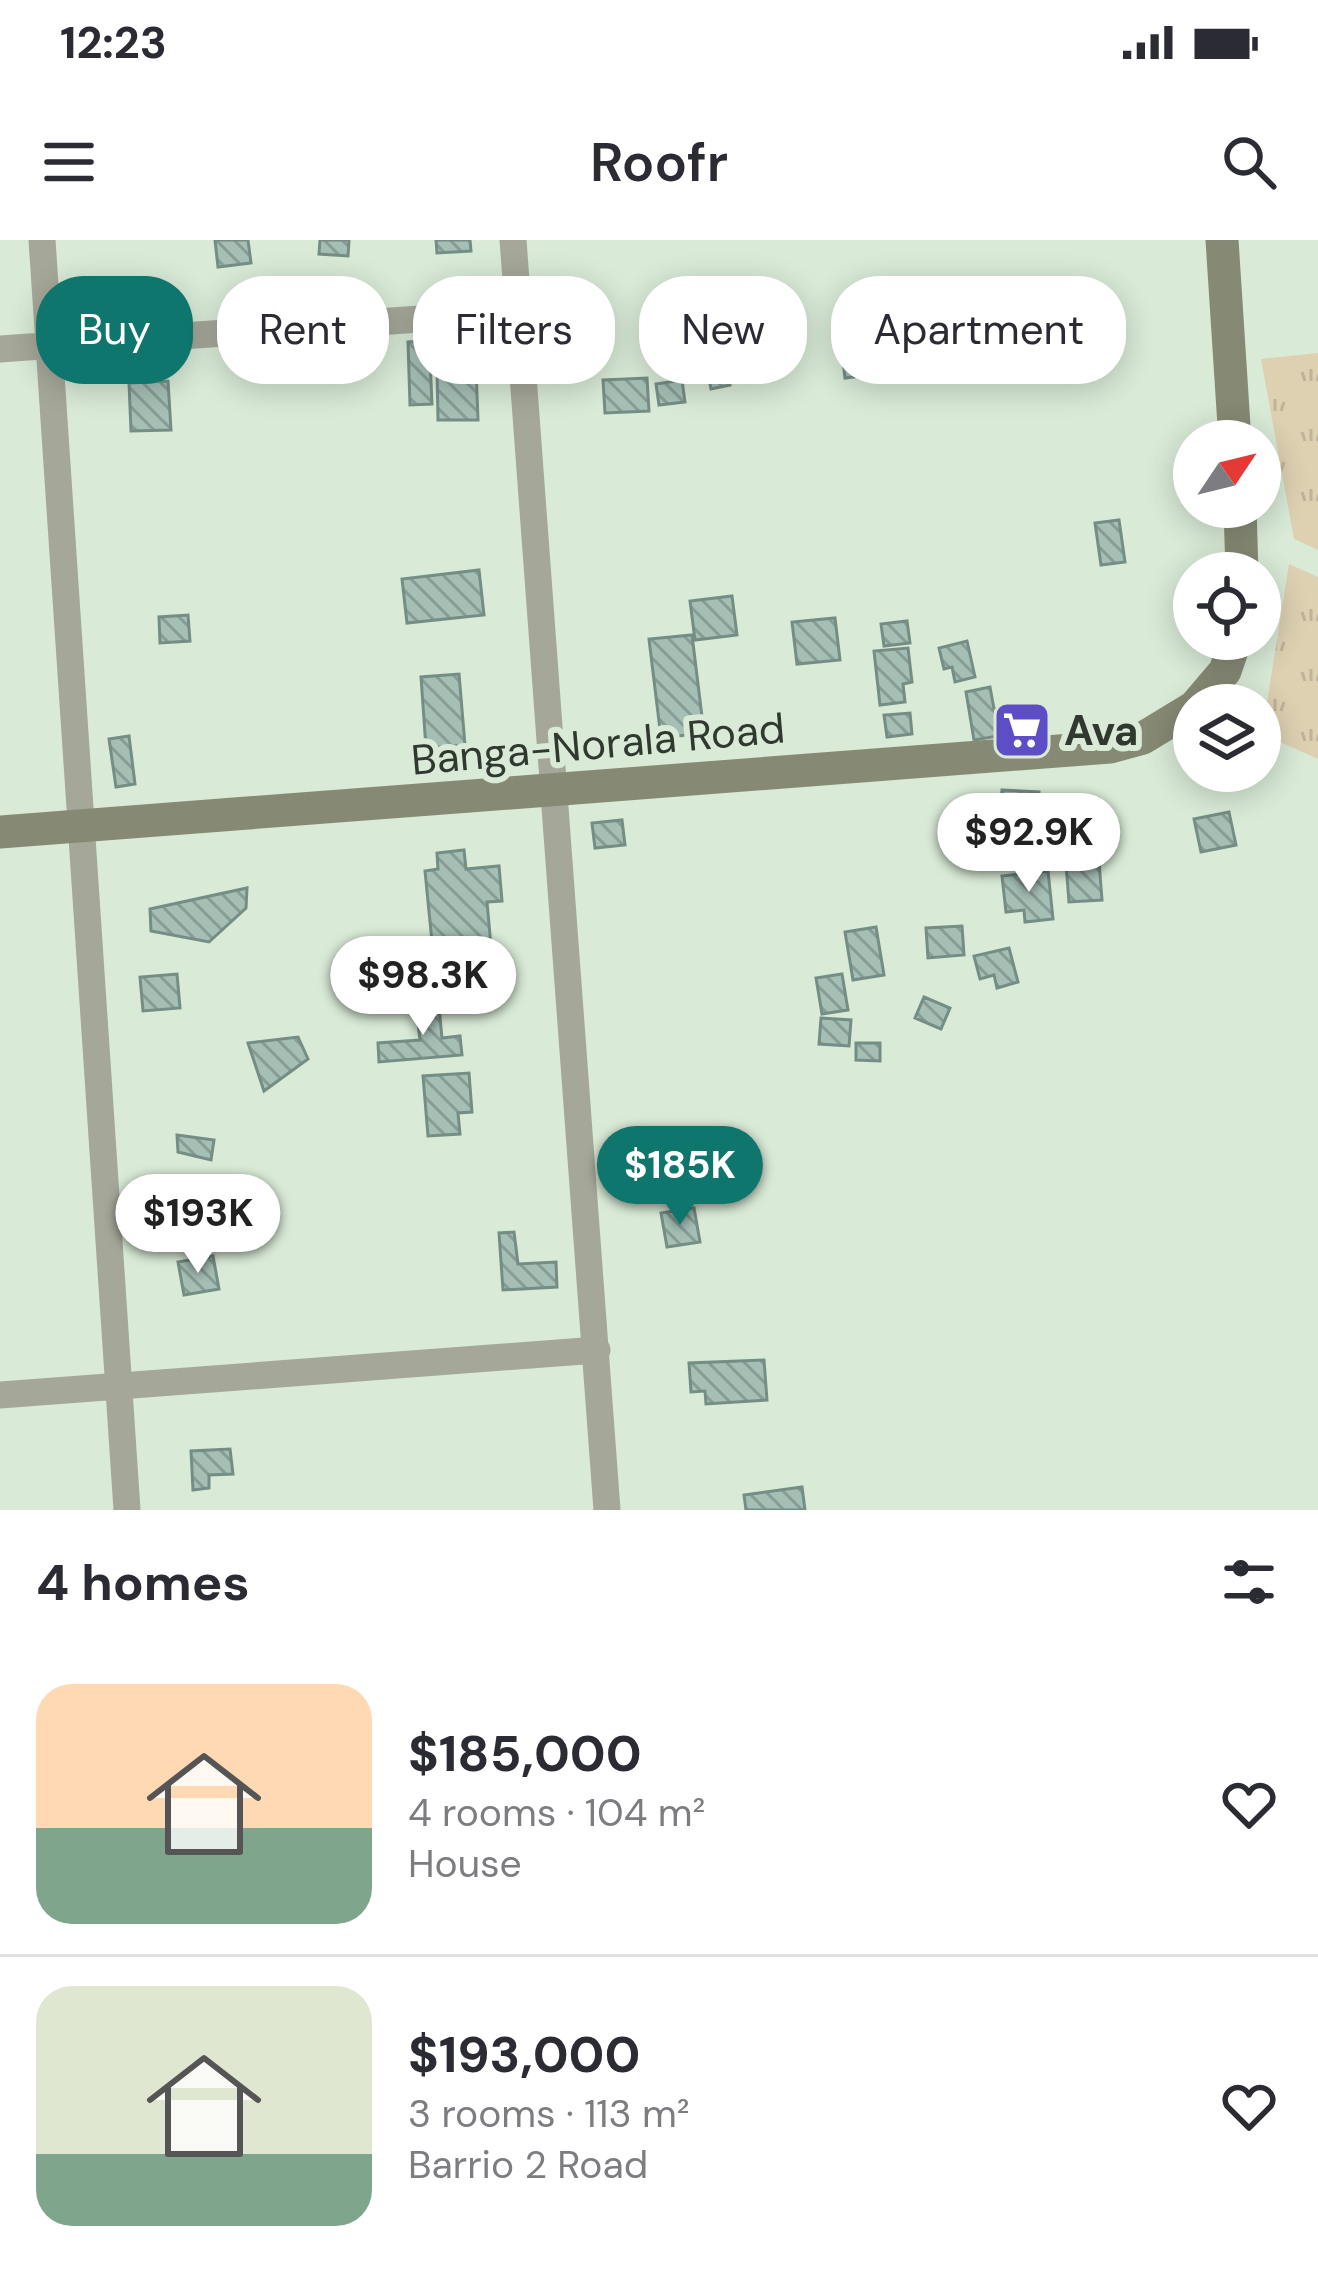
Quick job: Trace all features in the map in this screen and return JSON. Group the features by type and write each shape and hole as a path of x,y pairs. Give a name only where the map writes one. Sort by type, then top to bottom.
{"main road":[{"path":"1222,240 1234,420"},
{"name":"Banga-Norala Road","path":"0,832 550,794 1110,747 1143,738 1173,720"}],"street":[{"path":"42,240 44,276"},
{"path":"513,240 516,276"},
{"path":"193,336 413,320"},
{"path":"0,349 36,348"},
{"path":"51,384 127,1510"},
{"path":"523,384 607,1510"},
{"path":"0,1395 597,1350"}],"green space":[{"path":"1318,353 1318,550 1294,539 1281,468 1281,420 1272,420 1261,359"},
{"path":"1289,564 1318,577 1318,759 1281,742 1281,684 1270,684 1274,660 1281,660 1281,614"}],"building":[{"path":"215,240 248,240 251,263 218,267"},
{"path":"320,240 349,240 348,256 319,254"},
{"path":"436,240 470,240 471,251 437,253"},
{"path":"408,342 413,342 413,384 431,384 432,404 410,405"},
{"path":"639,378 639,384 647,384 649,411 605,413 603,384 615,384 615,379"},
{"path":"129,384 168,384 171,430 131,431"},
{"path":"437,384 477,384 478,420 438,420"},
{"path":"656,384 683,384 685,402 659,405"},
{"path":"1119,520 1125,562 1101,565 1095,523"},
{"path":"479,570 484,615 407,623 402,579"},
{"path":"732,596 737,635 695,640 690,601"},
{"path":"188,615 190,641 160,643 159,617"},
{"path":"835,618 840,660 797,664 792,622"},
{"path":"907,621 910,643 884,646 881,624"},
{"path":"692,635 704,733 661,738 649,639"},
{"path":"967,641 975,677 955,682 952,667 944,669 939,648"},
{"path":"908,648 912,682 903,684 905,702 880,705 874,651"},
{"path":"459,674 465,745 426,748 421,677"},
{"path":"990,687 994,709 1005,707 1010,734 974,740 966,692"},
{"path":"910,713 912,734 887,737 884,715"},
{"path":"129,736 135,784 116,787 109,739"},
{"path":"1002,790 1039,792 1037,816 1000,814"},
{"path":"1229,812 1236,845 1201,852 1194,819"},
{"path":"622,820 625,845 595,848 592,823"},
{"path":"1098,848 1102,900 1069,902 1065,851"},
{"path":"464,850 466,869 499,866 502,901 487,902 491,946 433,952 425,871 438,869 437,853"},
{"path":"1048,871 1053,919 1025,922 1024,910 1006,912 1002,876"},
{"path":"247,888 246,908 209,942 151,931 150,909"},
{"path":"962,926 964,955 928,958 926,928"},
{"path":"876,927 884,975 853,980 845,932"},
{"path":"1009,948 1018,982 997,988 994,975 980,979 974,956"},
{"path":"177,974 180,1008 143,1011 140,977"},
{"path":"842,974 848,1010 822,1014 816,978"},
{"path":"438,997 442,1038 460,1036 462,1055 379,1062 378,1043 420,1040 415,999"},
{"path":"924,997 950,1008 941,1029 915,1018"},
{"path":"821,1018 851,1020 849,1046 819,1044"},
{"path":"298,1037 308,1059 264,1091 248,1043"},
{"path":"856,1043 880,1043 880,1061 856,1060"},
{"path":"469,1073 472,1112 458,1113 460,1134 428,1136 423,1076"},
{"path":"177,1135 214,1140 211,1160 178,1152"},
{"path":"694,1208 700,1242 667,1247 661,1213"},
{"path":"514,1232 518,1264 556,1262 557,1287 503,1290 499,1233"},
{"path":"213,1256 219,1289 184,1295 178,1262"},
{"path":"764,1360 767,1400 706,1404 705,1391 691,1392 689,1363"},
{"path":"230,1449 233,1474 209,1475 209,1488 193,1490 191,1451"},
{"path":"802,1487 805,1510 746,1510 744,1495"}],"place":[{"name":"Ava","path":"1022,730"}]}
